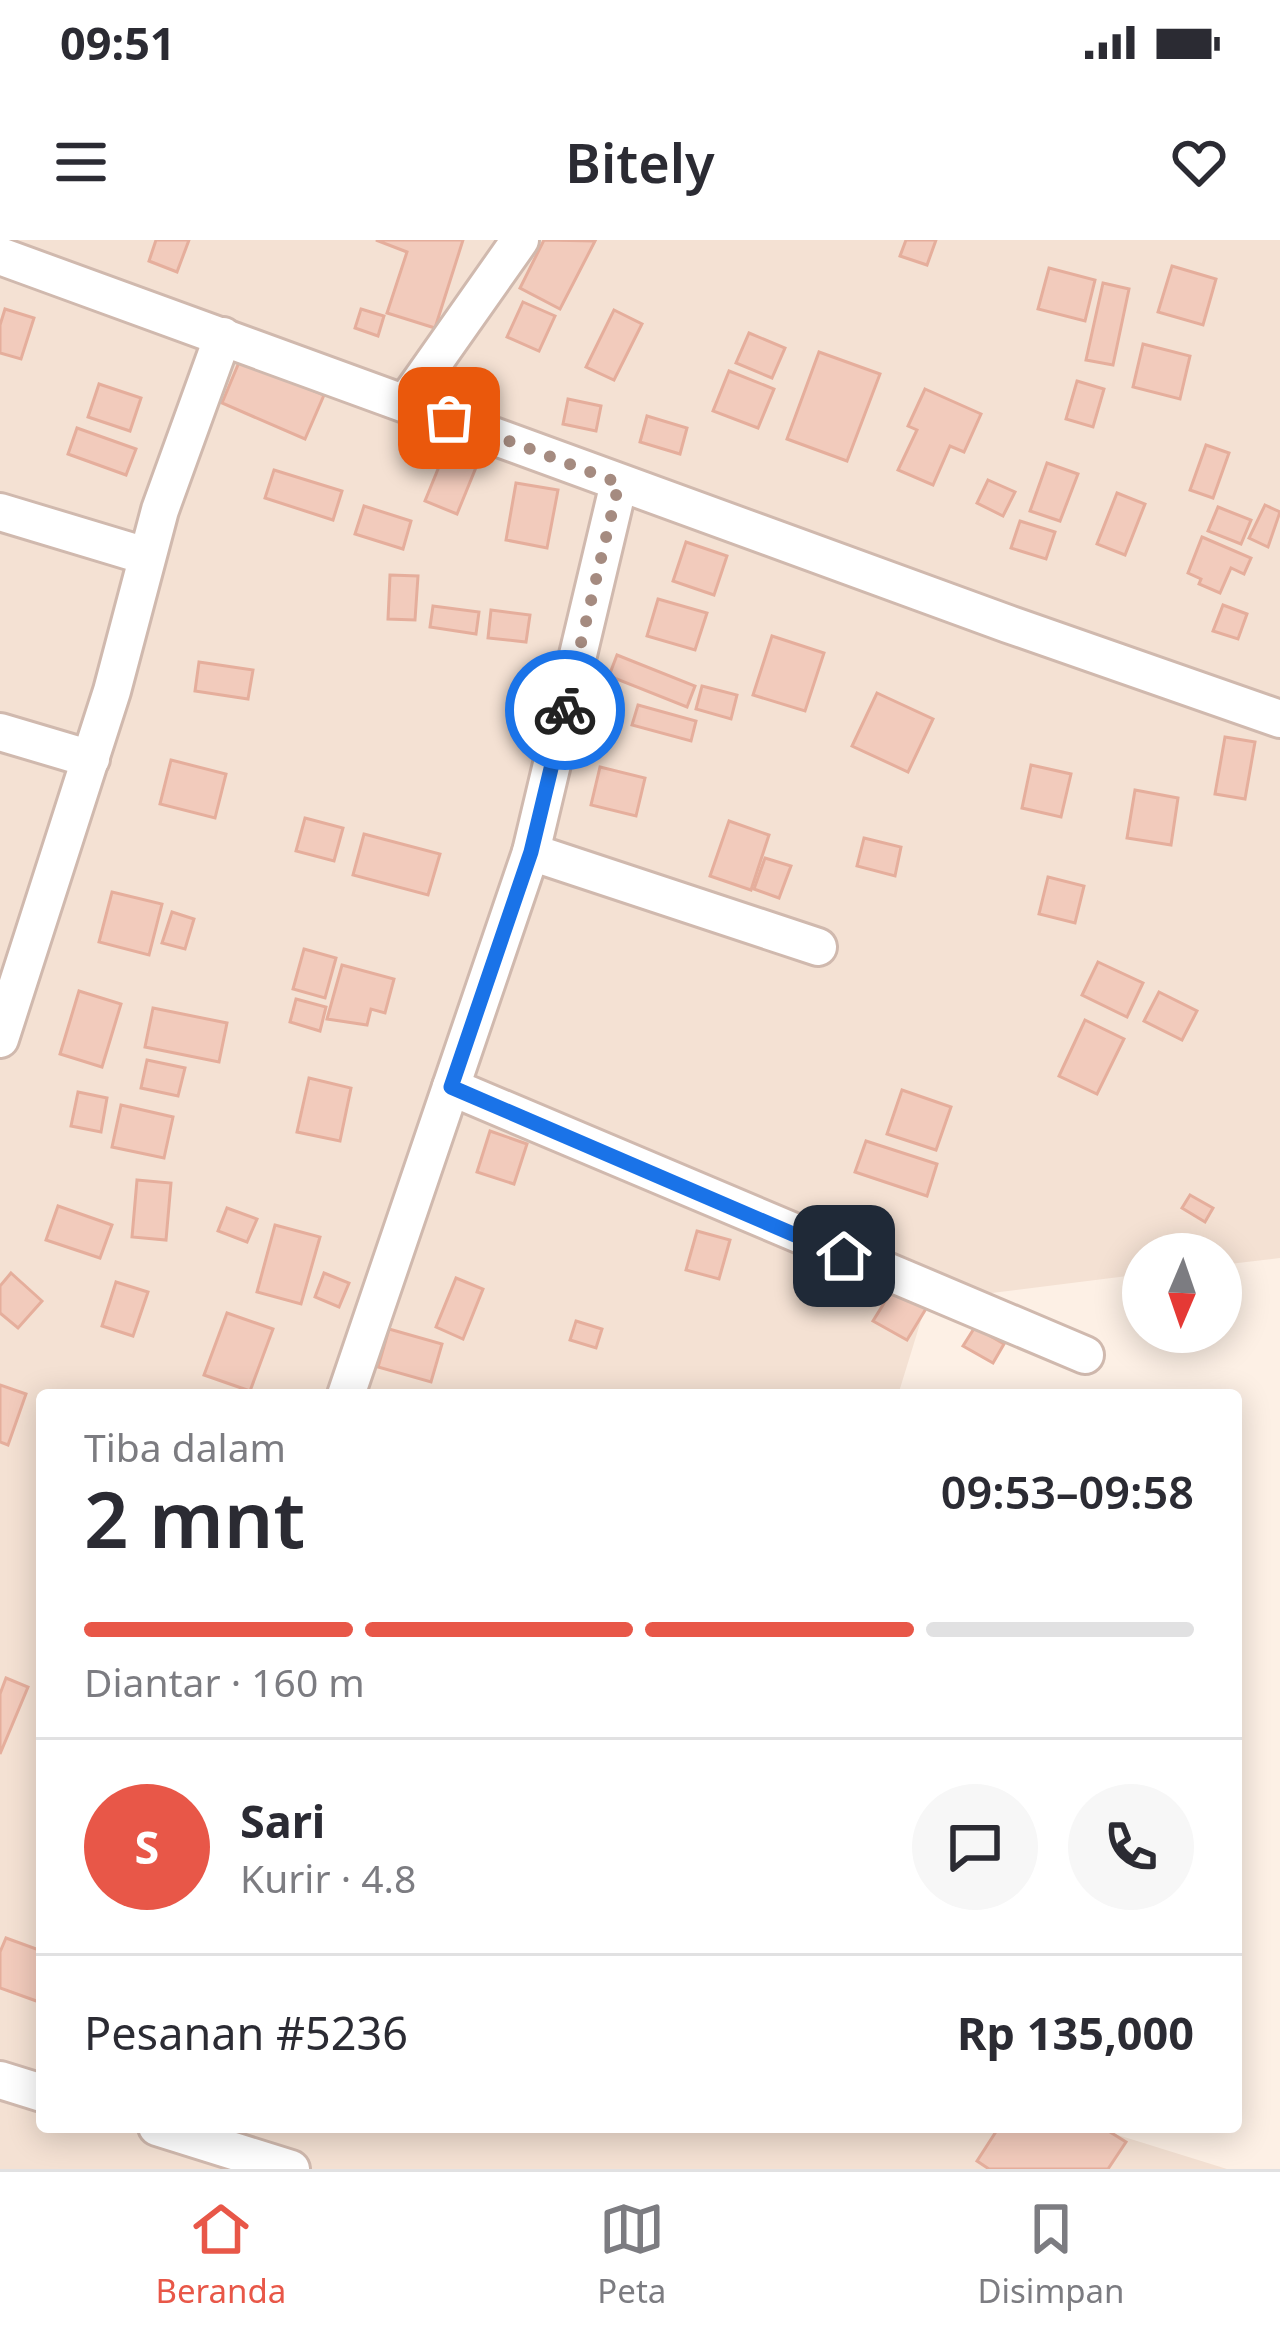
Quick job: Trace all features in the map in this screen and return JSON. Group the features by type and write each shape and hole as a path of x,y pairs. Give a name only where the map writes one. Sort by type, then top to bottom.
{"street":[{"path":"406,402 520,240"},
{"path":"0,256 1280,719"},
{"path":"0,1040 91,759 146,556 223,336"},
{"path":"348,1389 531,852 619,483"},
{"path":"0,512 146,556"},
{"path":"0,732 91,759"},
{"path":"531,852 818,947"},
{"path":"451,1087 1085,1355"},
{"path":"0,2080 36,2090"},
{"path":"176,2133 291,2169"}],"shaded area":[{"path":"0,240 1280,240 1280,1258 1242,1263 1242,1233 1122,1233 1122,1277 927,1301 900,1389 36,1389 36,2133 1111,2133 1227,2169 0,2169"}],"building":[{"path":"156,240 189,240 177,272 149,261"},
{"path":"376,240 463,240 435,328 387,313 407,252"},
{"path":"544,240 595,241 560,309 520,288"},
{"path":"906,240 936,240 927,265 900,256"},
{"path":"1172,266 1216,279 1203,325 1158,312"},
{"path":"1049,268 1095,280 1085,321 1038,309"},
{"path":"1103,283 1129,289 1113,365 1086,360"},
{"path":"523,302 555,316 539,351 507,337"},
{"path":"5,309 34,318 21,359 0,353"},
{"path":"361,309 384,316 378,336 355,328"},
{"path":"614,310 642,324 614,380 586,367"},
{"path":"749,333 785,348 772,378 736,363"},
{"path":"1143,344 1190,356 1180,399 1133,387"},
{"path":"819,352 880,374 847,461 787,439"},
{"path":"240,360 324,395 305,439 222,403"},
{"path":"729,371 774,389 758,428 713,411"},
{"path":"1077,381 1104,389 1093,427 1066,419"},
{"path":"99,384 141,398 130,431 88,417"},
{"path":"925,389 981,414 964,452 950,446 933,485 898,470 917,430 908,426"},
{"path":"568,399 601,406 596,431 563,424"},
{"path":"647,416 687,428 680,454 640,442"},
{"path":"77,428 136,449 126,475 68,454"},
{"path":"1206,445 1229,453 1213,498 1190,490"},
{"path":"447,447 479,460 457,514 425,501"},
{"path":"1047,463 1078,474 1060,521 1030,511"},
{"path":"274,470 342,491 333,520 265,498"},
{"path":"988,480 1015,492 1003,516 977,503"},
{"path":"516,483 558,490 547,548 506,540"},
{"path":"1117,493 1145,504 1125,555 1097,544"},
{"path":"1265,505 1280,512 1268,547 1249,538"},
{"path":"364,506 411,521 403,549 355,534"},
{"path":"1218,507 1251,520 1241,544 1208,531"},
{"path":"1020,521 1055,532 1046,559 1011,548"},
{"path":"1202,537 1251,558 1244,574 1231,568 1220,593 1188,573"},
{"path":"686,542 727,556 714,595 673,581"},
{"path":"390,575 418,576 415,620 388,619"},
{"path":"658,599 707,613 695,650 647,636"},
{"path":"1223,605 1247,614 1238,639 1213,631"},
{"path":"433,606 479,612 476,634 430,627"},
{"path":"491,610 530,615 526,642 488,638"},
{"path":"772,636 824,653 805,711 753,695"},
{"path":"617,655 695,686 687,707 609,676"},
{"path":"199,662 253,670 248,699 195,691"},
{"path":"702,686 737,695 731,719 696,709"},
{"path":"877,693 933,719 908,772 852,746"},
{"path":"638,705 696,721 691,741 632,725"},
{"path":"1225,737 1255,742 1245,799 1215,794"},
{"path":"171,760 226,774 215,818 160,804"},
{"path":"1031,765 1071,774 1061,817 1022,808"},
{"path":"600,767 645,778 636,816 591,805"},
{"path":"1135,790 1178,798 1171,845 1127,838"},
{"path":"305,818 343,828 334,861 296,851"},
{"path":"729,821 769,835 751,890 710,876"},
{"path":"364,834 440,854 428,895 353,875"},
{"path":"864,838 901,847 895,876 857,866"},
{"path":"765,858 791,866 779,898 754,889"},
{"path":"1048,877 1084,886 1075,923 1039,914"},
{"path":"112,892 162,904 149,955 99,942"},
{"path":"172,912 194,919 185,949 162,943"},
{"path":"304,949 336,958 325,998 293,989"},
{"path":"1098,962 1143,983 1127,1017 1082,995"},
{"path":"342,965 394,979 385,1013 371,1009 367,1025 327,1019"},
{"path":"79,991 121,1004 102,1067 60,1054"},
{"path":"1159,992 1197,1011 1182,1040 1144,1021"},
{"path":"296,999 326,1007 320,1031 290,1022"},
{"path":"153,1008 227,1023 219,1062 145,1047"},
{"path":"1085,1020 1124,1039 1097,1094 1059,1076"},
{"path":"147,1060 185,1068 178,1096 141,1088"},
{"path":"309,1078 351,1088 340,1141 297,1132"},
{"path":"902,1090 951,1107 936,1150 887,1134"},
{"path":"78,1092 107,1098 101,1132 71,1126"},
{"path":"121,1105 173,1117 164,1158 112,1147"},
{"path":"490,1131 527,1144 514,1184 477,1172"},
{"path":"866,1141 937,1164 927,1196 855,1172"},
{"path":"137,1180 171,1183 166,1240 132,1237"},
{"path":"1190,1195 1213,1208 1205,1222 1182,1208"},
{"path":"58,1206 112,1225 100,1258 46,1240"},
{"path":"227,1208 257,1219 247,1242 218,1231"},
{"path":"275,1225 320,1237 301,1304 257,1292"},
{"path":"697,1231 730,1240 719,1279 686,1270"},
{"path":"11,1273 42,1301 18,1328 0,1313 0,1286"},
{"path":"324,1273 349,1283 339,1307 315,1297"},
{"path":"456,1278 483,1289 463,1339 436,1327"},
{"path":"116,1282 148,1292 133,1336 102,1326"},
{"path":"894,1287 927,1307 907,1340 873,1321"},
{"path":"227,1313 273,1329 251,1389 204,1375"},
{"path":"576,1321 602,1329 596,1348 570,1340"},
{"path":"975,1327 1004,1344 993,1363 963,1346"},
{"path":"389,1329 442,1344 431,1382 378,1367"},
{"path":"0,1385 26,1394 8,1445 0,1442"},
{"path":"6,1678 28,1687 0,1754 0,1694"},
{"path":"6,1938 36,1949 36,2001 0,1988 0,1952"},
{"path":"995,2133 1112,2133 1126,2142 1108,2169 989,2169 977,2161"}],"way so far":[{"path":"449,418 619,483 565,710"}],"route":[{"path":"565,710 531,852 451,1087 844,1256"}]}
